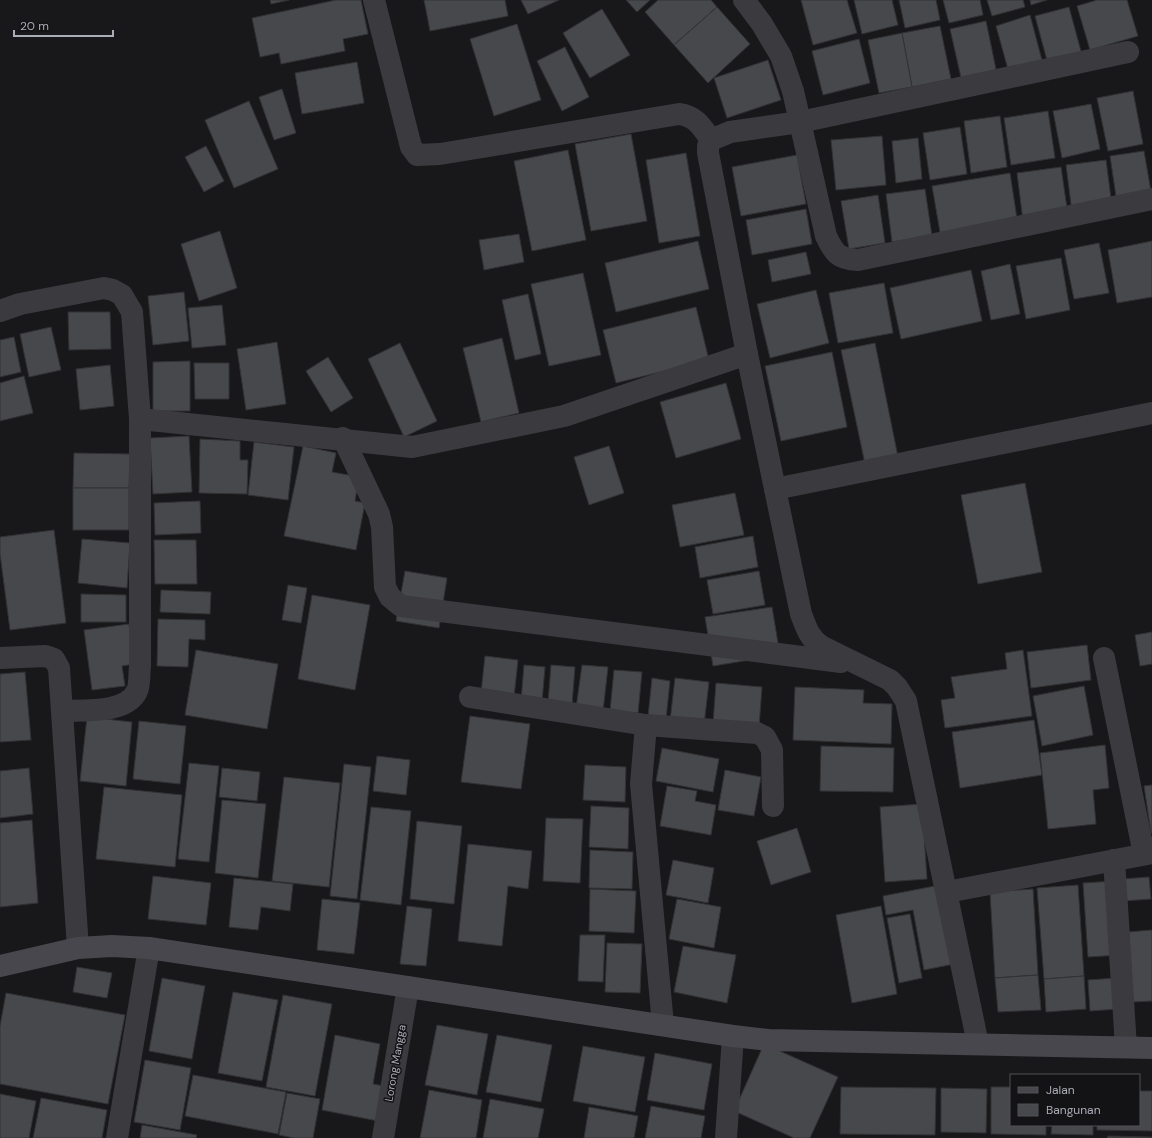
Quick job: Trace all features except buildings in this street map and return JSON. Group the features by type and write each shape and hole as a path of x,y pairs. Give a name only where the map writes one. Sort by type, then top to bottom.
{"street":[{"path":"374,0 411,147 417,155 440,154 680,114 690,116 698,121 711,140"},
{"path":"744,0 762,24 781,56 793,91 826,236 832,248 839,256 849,260 858,260 1152,199"},
{"path":"978,1044 906,700 897,686 890,680 813,641 808,633 801,614 747,354 708,153 708,146 711,140 730,132 800,122 1128,52"},
{"path":"0,311 20,304 104,288 113,290 122,295 132,312 140,419 140,666 137,691 129,701 117,708 62,711"},
{"path":"140,419 343,438 412,447 564,416 747,354"},
{"path":"775,489 1152,412"},
{"path":"343,438 379,514 382,528 385,588 390,597 401,606 861,665"},
{"path":"0,658 45,656 54,659 59,668 67,807 78,948"},
{"path":"947,892 1148,854 1104,658"},
{"path":"470,697 646,725 748,731 765,737 772,750 773,806"},
{"path":"646,725 641,784 663,1025"},
{"path":"1114,860 1126,1047"},
{"path":"0,966 78,948 112,946 149,948 768,1040 1152,1048"},
{"path":"117,1138 149,948"},
{"name":"Lorong Mangga","path":"383,1138 408,987"},
{"path":"726,1138 733,1036"}]}
